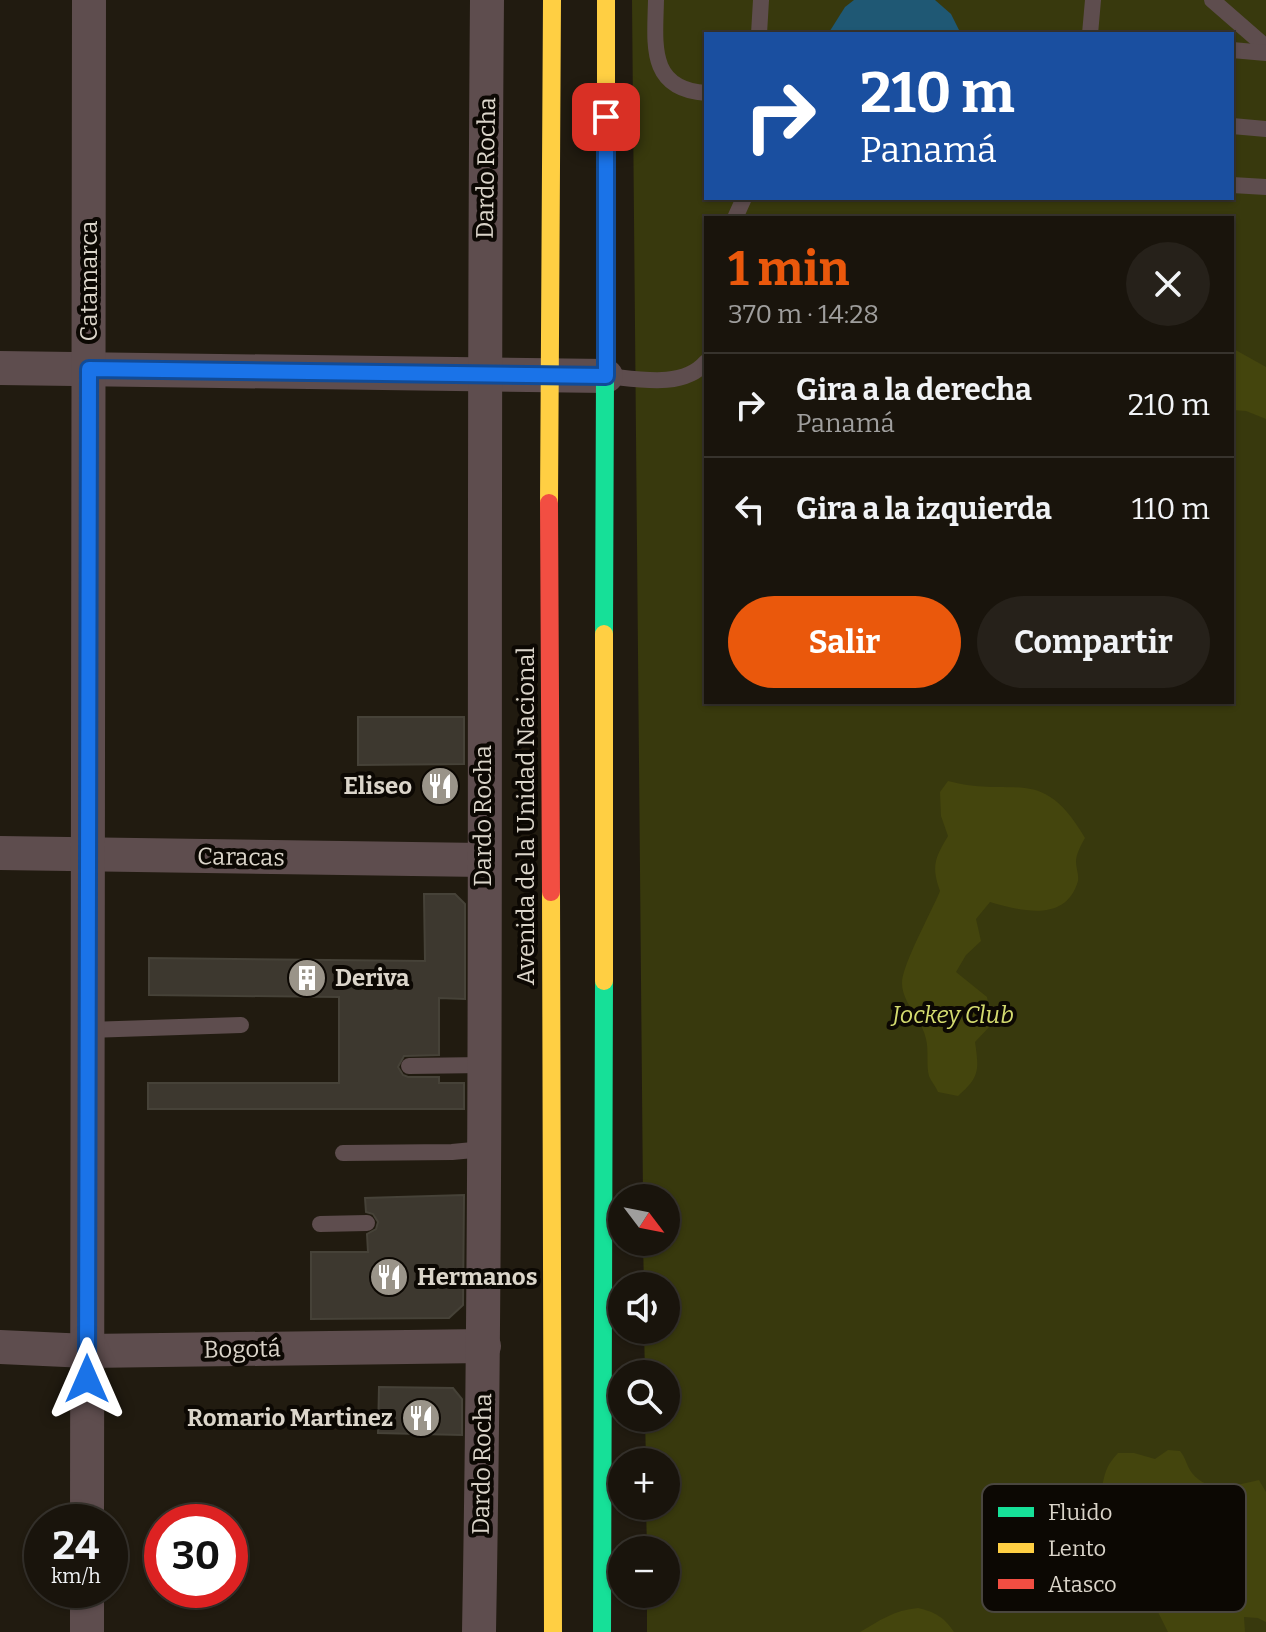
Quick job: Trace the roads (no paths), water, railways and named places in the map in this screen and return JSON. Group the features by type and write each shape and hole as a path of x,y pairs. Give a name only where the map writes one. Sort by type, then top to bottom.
{"main road":[{"name":"Avenida de la Unidad Nacional","path":"552,0 549,374 553,1632"},
{"path":"602,1632 606,0"}],"street":[{"name":"Catamarca","path":"87,1504 89,0"},
{"name":"Dardo Rocha","path":"479,1632 484,1346 476,1224 484,1149 487,0"},
{"path":"0,368 606,376"},
{"name":"Caracas","path":"0,853 483,860"},
{"name":"Bogotá","path":"0,1347 87,1351 484,1346"},
{"path":"87,1608 87,1632"}],"lane":[{"path":"656,0 658,65 670,81 687,92 704,93"},
{"path":"759,32 761,0"},
{"path":"1090,32 1093,0"},
{"path":"1212,0 1266,50"},
{"path":"1234,50 1266,50"},
{"path":"1234,126 1266,129"},
{"path":"1234,185 1266,187"},
{"path":"606,376 680,379 697,372 704,364"},
{"path":"88,1030 241,1025"},
{"path":"409,1066 484,1065"},
{"path":"343,1153 484,1149"},
{"path":"320,1224 367,1223"}],"water":[{"path":"854,0 935,0 951,14 960,32 829,32 845,7"}],"place":[{"name":"Eliseo","path":"440,786"},
{"name":"Deriva","path":"307,978"},
{"name":"Hermanos","path":"389,1277"},
{"name":"Romario Martinez","path":"421,1418"}],"park label":[{"name":"Jockey Club","path":"953,1015"}]}
